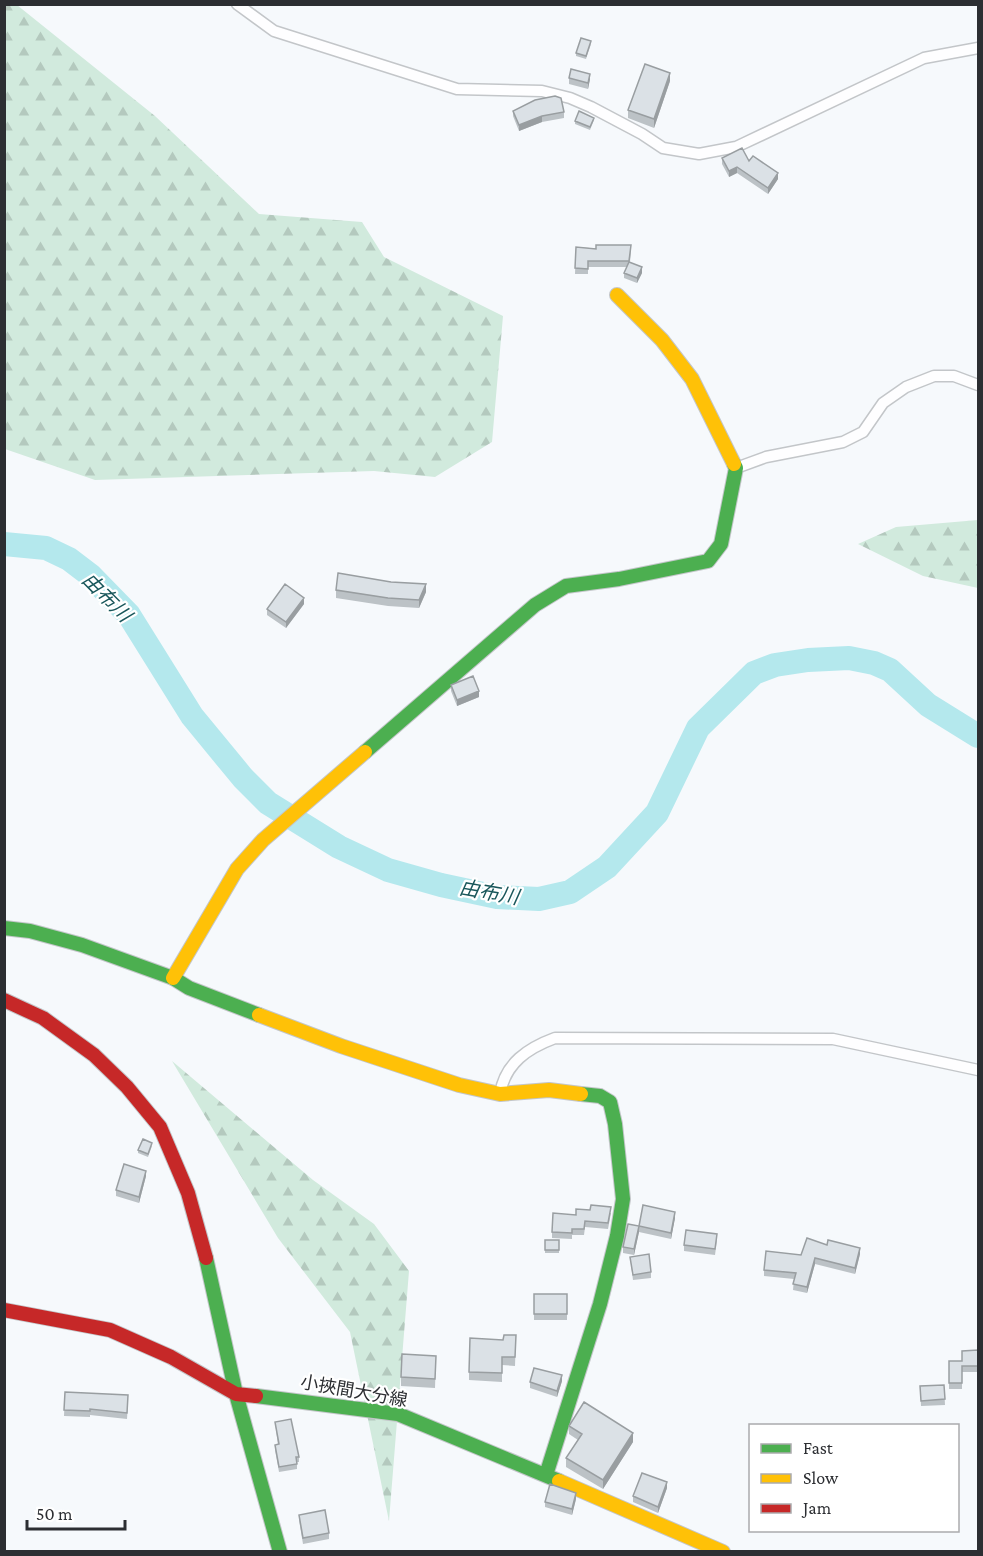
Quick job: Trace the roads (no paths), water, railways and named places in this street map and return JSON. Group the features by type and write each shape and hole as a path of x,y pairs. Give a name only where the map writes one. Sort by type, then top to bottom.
{"street":[{"path":"237,4 274,32 457,89 542,91 570,98 602,112 663,148 699,154 736,147 924,58 978,48"},
{"path":"173,978 237,869 263,840 535,605 566,586 619,579 708,561 721,544 736,468 692,379 662,340 617,295"},
{"path":"736,468 766,457 843,442 863,432 882,403 906,387 934,376 954,376 978,385"},
{"path":"4,928 30,931 82,945 173,978 189,988 341,1046 459,1085 500,1094 549,1090 600,1096 610,1102 615,1124 623,1199 617,1236 600,1304 546,1474"},
{"path":"4,1000 43,1018 93,1055 128,1087 160,1127 188,1193 209,1269 236,1394 280,1551"},
{"path":"500,1094 501,1086 515,1060 534,1046 555,1038 833,1039 978,1070"},
{"name":"小挾間大分線","path":"4,1310 110,1330 171,1357 236,1394 398,1414 546,1474 723,1551"}],"waterway":[{"name":"由布川","path":"4,544 46,548 69,559 90,575 129,615 192,716 243,778 268,803 339,847 388,870 441,885 497,897 539,899 570,892 607,867 657,813 698,728 754,673 775,665 808,660 849,658 874,663 890,670 928,705 978,736"}]}
